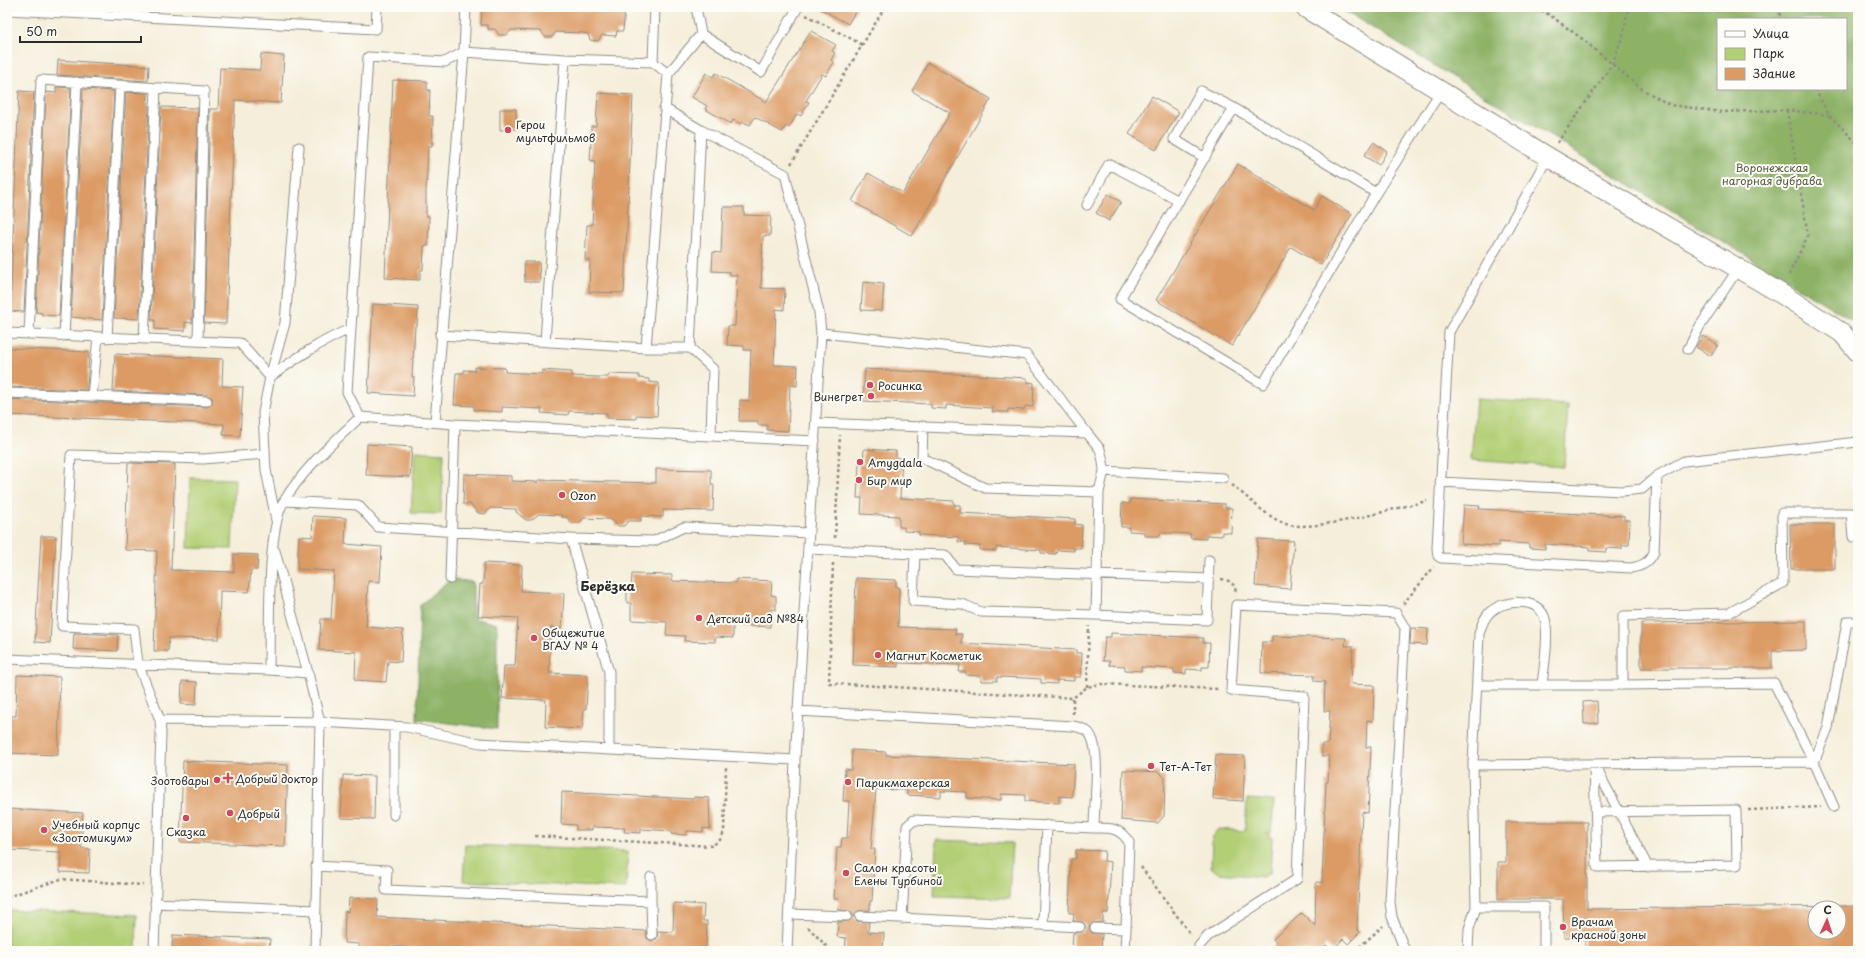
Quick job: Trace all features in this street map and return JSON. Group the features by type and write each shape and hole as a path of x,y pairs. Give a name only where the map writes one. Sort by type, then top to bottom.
{"street":[{"path":"1304,7 1548,157 1780,293 1842,333 1858,352"}],"lane":[{"path":"7,10 376,29 377,7"},
{"path":"435,422 440,335 464,52 466,7"},
{"path":"653,62 655,7"},
{"path":"696,7 701,34 761,72 797,9"},
{"path":"646,348 664,108 668,74 701,34"},
{"path":"360,417 347,392 368,57 445,62 464,52 565,59 653,62 668,74"},
{"path":"545,341 565,59"},
{"path":"29,334 41,80 204,91 198,341"},
{"path":"64,336 76,82"},
{"path":"92,396 103,337 120,85"},
{"path":"144,339 156,88"},
{"path":"1205,158 1174,139 1201,91 1234,108 1376,193"},
{"path":"1234,108 1120,299 1263,384 1376,193 1441,91"},
{"path":"664,108 701,130 785,174 819,312 821,333 797,711 787,951"},
{"path":"690,348 701,130"},
{"path":"269,670 276,520 266,470 263,413 270,377 285,323 299,147"},
{"path":"1548,157 1449,332 1439,498 1438,556 1441,558 1631,568 1642,566 1651,559 1654,552 1657,476"},
{"path":"1087,205 1109,164 1178,201"},
{"path":"1688,349 1700,326 1738,269"},
{"path":"270,377 292,361 332,337 350,329"},
{"path":"8,333 240,343 270,377"},
{"path":"821,333 1027,355 1100,449 1104,471 1099,492 1097,575 1093,614"},
{"path":"440,335 646,348 690,348 713,369 711,435"},
{"path":"7,393 207,401"},
{"path":"276,520 284,501 311,465 360,417 455,424 815,441"},
{"path":"816,423 1087,433"},
{"path":"450,579 450,532 455,424"},
{"path":"923,426 922,458 985,488 1099,492"},
{"path":"1440,482 1622,491 1642,489 1657,476 1684,461 1858,442"},
{"path":"154,951 160,720 138,664 134,629 62,626 71,455 203,459 265,454"},
{"path":"1104,471 1224,478"},
{"path":"284,501 358,505 378,527 450,532 654,542 684,527 809,533"},
{"path":"1622,685 1623,616 1729,614 1784,583 1782,513 1851,513 1853,537 1858,536"},
{"path":"571,539 609,672 608,750"},
{"path":"274,544 320,722 315,951"},
{"path":"808,549 945,555 956,570 1209,579"},
{"path":"915,554 913,601 962,604 981,612 1093,614 1207,620 1210,560"},
{"path":"1468,951 1468,929 1476,907 1473,766 1479,634 1482,622 1490,612 1501,605 1513,602 1525,603 1535,606 1542,611 1545,618 1545,661 1542,684"},
{"path":"1199,948 1208,936 1297,879 1304,696 1231,690 1236,605 1396,613 1405,628 1390,902 1392,917 1405,951"},
{"path":"1814,762 1828,728 1847,622 1858,622"},
{"path":"7,659 308,673"},
{"path":"1477,685 1622,685 1774,682 1814,762 1834,807"},
{"path":"797,711 1081,728 1091,734 1096,750 1094,828"},
{"path":"160,720 320,722 406,727 480,743 795,760"},
{"path":"394,727 394,815"},
{"path":"1473,766 1814,762"},
{"path":"1594,764 1648,867"},
{"path":"1594,764 1597,867 1737,865 1736,810 1596,812"},
{"path":"902,919 907,826 914,820 1115,828 1125,836 1129,842 1125,951"},
{"path":"1043,925 1048,825"},
{"path":"316,866 387,870 386,890 650,901"},
{"path":"651,878 650,901 652,935"},
{"path":"155,903 316,910"},
{"path":"1476,907 1544,907 1544,951"},
{"path":"789,914 847,916"},
{"path":"860,916 1080,928"},
{"path":"1095,928 1126,929"}],"path":[{"path":"785,174 863,45 884,7"},
{"path":"1536,7 1581,38 1642,89 1670,105 1722,112 1787,110 1829,115"},
{"path":"1548,157 1612,65 1624,32 1628,7"},
{"path":"1778,7 1781,18"},
{"path":"797,9 863,45"},
{"path":"1816,90 1829,115 1858,144"},
{"path":"1780,293 1808,235 1787,110"},
{"path":"1224,478 1277,519 1286,524 1300,526 1324,525 1439,498"},
{"path":"1396,613 1441,558"},
{"path":"1209,579 1226,580 1231,582 1236,591 1236,605"},
{"path":"1087,688 1093,614"},
{"path":"829,683 1073,698 1087,688 1101,684 1116,683 1231,690"},
{"path":"535,836 712,846 720,840 724,832 726,756"},
{"path":"1736,810 1834,807"},
{"path":"1129,851 1199,948"},
{"path":"7,897 61,880 156,886"},
{"path":"806,915 806,924 832,951"},
{"path":"1355,951 1392,917"}],"green space":[{"name":"Воронежская нагорная дубрава","path":"1338,7 1858,7 1858,324"},
{"path":"1476,399 1568,405 1564,467 1471,460"},
{"path":"415,451 444,453 441,514 411,513"},
{"path":"190,478 235,479 232,549 188,548"},
{"path":"450,579 473,582 473,618 497,624 497,729 417,719 420,605"},
{"path":"1247,799 1274,801 1271,833 1266,833 1272,838 1270,873 1263,877 1218,873 1211,867 1212,837 1218,829 1245,831"},
{"path":"936,840 1012,843 1009,898 934,896"},
{"path":"465,845 628,851 626,888 463,881"},
{"path":"7,910 137,915 136,951 7,951"}],"building":[{"path":"482,7 625,7 623,31 617,31 616,36 602,35 598,41 590,40 588,34 583,33 556,32 552,37 545,37 541,31 511,30 507,35 499,35 495,29 488,29 488,25 481,25"},
{"path":"817,7 858,7 848,24"},
{"path":"811,31 836,45 832,51 835,53 831,60 834,62 826,76 822,74 806,101 809,102 801,116 797,114 789,128 786,126 782,132 755,117 750,125 743,122 741,124 733,120 731,124 705,109 707,106 692,97 706,73 713,77 716,73 766,102"},
{"path":"261,54 284,56 281,103 235,100 226,324 204,323 210,109 218,109 220,68 260,70"},
{"path":"58,60 149,66 148,81 57,75"},
{"path":"928,63 991,99 912,236 852,201 868,173 903,193 950,113 912,91"},
{"path":"393,80 427,81 427,90 430,90 429,116 433,116 432,146 428,146 426,192 426,216 429,216 428,246 424,246 423,270 420,270 420,280 385,278"},
{"path":"56,87 71,88 59,316 42,315 42,313 36,312 46,92 56,93"},
{"path":"83,89 114,91 102,320 71,317"},
{"path":"19,91 34,92 24,312 10,311"},
{"path":"126,92 148,93 147,106 149,106 139,319 114,318"},
{"path":"598,93 633,95 624,293 589,292 590,260 585,260 587,225 592,225 595,161 590,160 591,126 596,126"},
{"path":"1152,96 1179,112 1156,150 1129,134"},
{"path":"161,107 198,108 192,323 185,322 185,331 155,329 155,320 151,320"},
{"path":"500,109 516,109 516,129 500,130"},
{"path":"1373,142 1387,151 1379,165 1364,156"},
{"path":"1238,164 1314,210 1322,196 1352,214 1321,265 1291,247 1232,346 1156,300"},
{"path":"1108,194 1121,202 1109,221 1096,213"},
{"path":"723,207 744,207 744,215 771,216 770,236 763,236 761,288 785,289 784,310 776,309 774,365 798,366 797,386 790,385 788,431 767,430 767,425 758,425 758,421 739,421 740,400 749,401 751,350 744,350 744,346 727,345 728,326 735,326 737,275 730,275 730,272 712,271 713,252 721,253"},
{"path":"524,262 539,262 540,282 525,282"},
{"path":"863,282 884,284 882,311 861,310"},
{"path":"373,304 418,307 417,326 415,326 412,377 414,377 413,396 368,393"},
{"path":"1703,336 1718,345 1711,356 1696,347"},
{"path":"7,348 89,352 87,390 7,387"},
{"path":"115,354 223,359 222,386 243,387 240,436 223,435 224,424 7,415 7,399 207,407 212,404 212,398 207,395 113,391"},
{"path":"475,367 505,368 505,372 542,374 542,370 572,372 572,376 608,377 609,374 639,375 639,378 649,379 649,382 659,383 657,416 636,415 636,419 607,418 607,413 569,411 568,415 541,413 542,409 502,407 502,412 474,410 474,406 454,405 456,373 464,373 464,370 475,371"},
{"path":"865,369 1027,378 1027,382 1034,383 1033,407 1025,406 1024,410 1008,409 1008,412 992,412 993,408 946,405 946,409 931,408 931,404 863,401"},
{"path":"367,444 412,447 410,477 366,475"},
{"path":"864,449 896,451 896,458 902,458 900,498 954,501 954,505 960,505 960,513 1075,519 1075,524 1082,525 1081,548 1074,548 1074,551 1057,550 1056,554 1041,553 1041,550 996,547 996,551 980,550 980,546 965,545 966,542 958,542 959,537 919,535 919,532 904,531 904,527 899,527 899,516 861,514 862,498 857,498 859,464 863,465"},
{"path":"128,463 175,464 171,570 234,572 234,554 258,555 257,570 251,570 249,592 220,591 219,639 169,638 168,651 154,651 157,551 125,550"},
{"path":"656,469 711,470 711,484 714,484 713,511 663,510 663,517 641,516 641,521 628,521 624,526 618,526 612,520 608,519 584,518 579,523 571,523 567,517 562,517 562,515 539,514 531,520 526,520 516,512 516,509 490,508 485,514 478,513 470,504 463,504 464,474 511,476 511,481 538,482 538,480 656,483"},
{"path":"1130,499 1225,504 1225,508 1232,508 1231,533 1222,532 1222,536 1206,535 1206,539 1190,538 1191,534 1177,533 1160,533 1160,536 1144,536 1144,532 1129,531 1129,527 1121,527 1122,503 1130,504"},
{"path":"1464,505 1480,506 1479,509 1624,516 1624,520 1630,520 1629,545 1622,545 1622,549 1606,548 1606,552 1590,551 1590,547 1545,544 1545,549 1529,548 1529,544 1499,542 1499,546 1461,544"},
{"path":"313,516 346,518 345,544 382,547 380,582 368,581 366,627 403,630 401,662 388,661 386,682 355,680 356,652 319,650 321,619 331,619 334,571 297,569 299,536 312,537"},
{"path":"1790,524 1835,524 1835,569 1791,569"},
{"path":"41,536 56,536 50,643 35,642"},
{"path":"1258,539 1294,541 1290,589 1255,586"},
{"name":"Общежитие ВГАУ № 4","path":"484,563 522,565 521,591 564,593 562,628 551,627 549,673 588,675 586,709 584,709 582,729 545,727 546,700 502,698 504,666 515,666 518,618 478,616 480,584 483,584"},
{"path":"632,574 672,575 672,581 736,583 736,579 772,581 771,595 776,596 776,610 771,609 770,627 733,625 733,638 715,637 715,642 684,641 685,636 666,635 667,622 631,620 631,603 627,603 627,587 631,587"},
{"path":"856,578 896,580 896,587 899,587 898,627 956,629 955,634 962,634 961,643 1076,650 1076,653 1082,653 1081,677 1074,677 1074,681 1057,680 1057,684 1041,683 1041,679 1026,678 997,677 997,681 981,681 981,676 966,675 966,672 959,672 960,665 898,663 898,667 853,665"},
{"path":"1806,621 1806,650 1772,651 1772,668 1641,668 1641,623"},
{"path":"1411,628 1428,629 1427,645 1410,644"},
{"path":"74,633 118,635 117,651 73,649"},
{"path":"1111,633 1203,638 1203,643 1210,643 1209,667 1202,667 1202,670 1186,669 1186,674 1174,673 1174,669 1141,667 1141,671 1125,670 1125,666 1109,665 1110,661 1103,661 1105,637 1111,637"},
{"path":"1272,636 1346,638 1345,646 1353,646 1351,684 1374,685 1373,721 1367,720 1366,747 1371,747 1368,813 1362,812 1357,929 1360,932 1348,944 1343,939 1332,951 1326,945 1321,951 1270,951 1277,944 1273,939 1302,913 1315,926 1316,882 1322,883 1326,782 1328,782 1329,756 1322,756 1322,744 1328,744 1330,711 1324,711 1325,682 1314,681 1314,675 1261,673 1262,642 1272,642"},
{"path":"17,675 60,677 58,755 7,753 7,716 16,716"},
{"path":"182,681 197,682 196,705 181,704"},
{"path":"1597,701 1598,723 1584,724 1583,702"},
{"path":"852,750 886,752 886,755 1074,764 1072,797 1059,796 1059,803 1025,801 1025,795 1001,794 1001,800 967,798 967,792 941,791 941,797 907,795 907,790 876,789 871,849 875,849 872,901 870,901 870,910 858,911 854,916 857,921 869,922 868,932 884,933 883,951 845,951 846,938 837,937 838,922 849,921 853,916 850,911 838,910 839,899 834,899 837,847 841,847 842,838 847,838 849,801 843,801 845,769 851,770"},
{"path":"1216,755 1245,756 1243,801 1213,799"},
{"path":"183,761 288,765 285,846 180,842"},
{"path":"1123,770 1159,772 1165,778 1164,816 1158,823 1121,820"},
{"path":"343,775 375,776 374,819 341,818"},
{"path":"562,792 694,799 694,797 709,798 710,829 703,828 703,832 687,831 686,835 671,834 671,831 641,829 641,833 624,832 625,828 592,827 592,830 576,830 576,825 561,824"},
{"name":"Учебный корпус «Зоотомикум»","path":"7,809 83,813 81,848 90,849 89,873 60,872 61,852 7,850"},
{"path":"1506,822 1587,822 1587,909 1807,907 1807,940 1847,940 1847,906 1858,906 1858,951 1585,951 1585,938 1564,938 1563,899 1498,899 1498,862 1506,862"},
{"path":"1076,850 1105,851 1104,861 1111,862 1108,913 1103,913 1103,922 1093,923 1089,927 1092,933 1102,934 1101,950 1072,951 1073,933 1082,932 1086,927 1083,922 1073,921 1074,913 1069,913 1071,859 1076,859"},
{"path":"349,898 378,899 377,917 646,931 647,938 652,941 657,938 658,931 673,932 674,903 704,905 703,921 707,921 706,951 417,951 417,948 392,946 391,951 359,950 359,944 344,943 345,911 348,912"},
{"path":"173,935 270,939 269,951 172,951"}],"place":[{"name":"Герои мультфильмов","path":"508,130"},
{"name":"Росинка","path":"870,385"},
{"name":"Винегрет","path":"871,396"},
{"name":"Amygdala","path":"860,462"},
{"name":"Бир мир","path":"859,480"},
{"name":"Ozon","path":"562,495"},
{"name":"Детский сад №84","path":"699,618"},
{"name":"Общежитие ВГАУ № 4","path":"534,638"},
{"name":"Магнит Косметик","path":"878,655"},
{"name":"Тет-А-Тет","path":"1151,766"},
{"name":"Добрый доктор","path":"228,778"},
{"name":"Зоотовары","path":"217,780"},
{"name":"Парикмахерская","path":"848,782"},
{"name":"Добрый","path":"230,813"},
{"name":"Сказка","path":"186,818"},
{"name":"Учебный корпус «Зоотомикум»","path":"44,830"},
{"name":"Салон красоты Елены Турбиной","path":"846,873"},
{"name":"Врачам красной зоны","path":"1563,927"}],"district":[{"name":"Берёзка","path":"608,585"}]}
